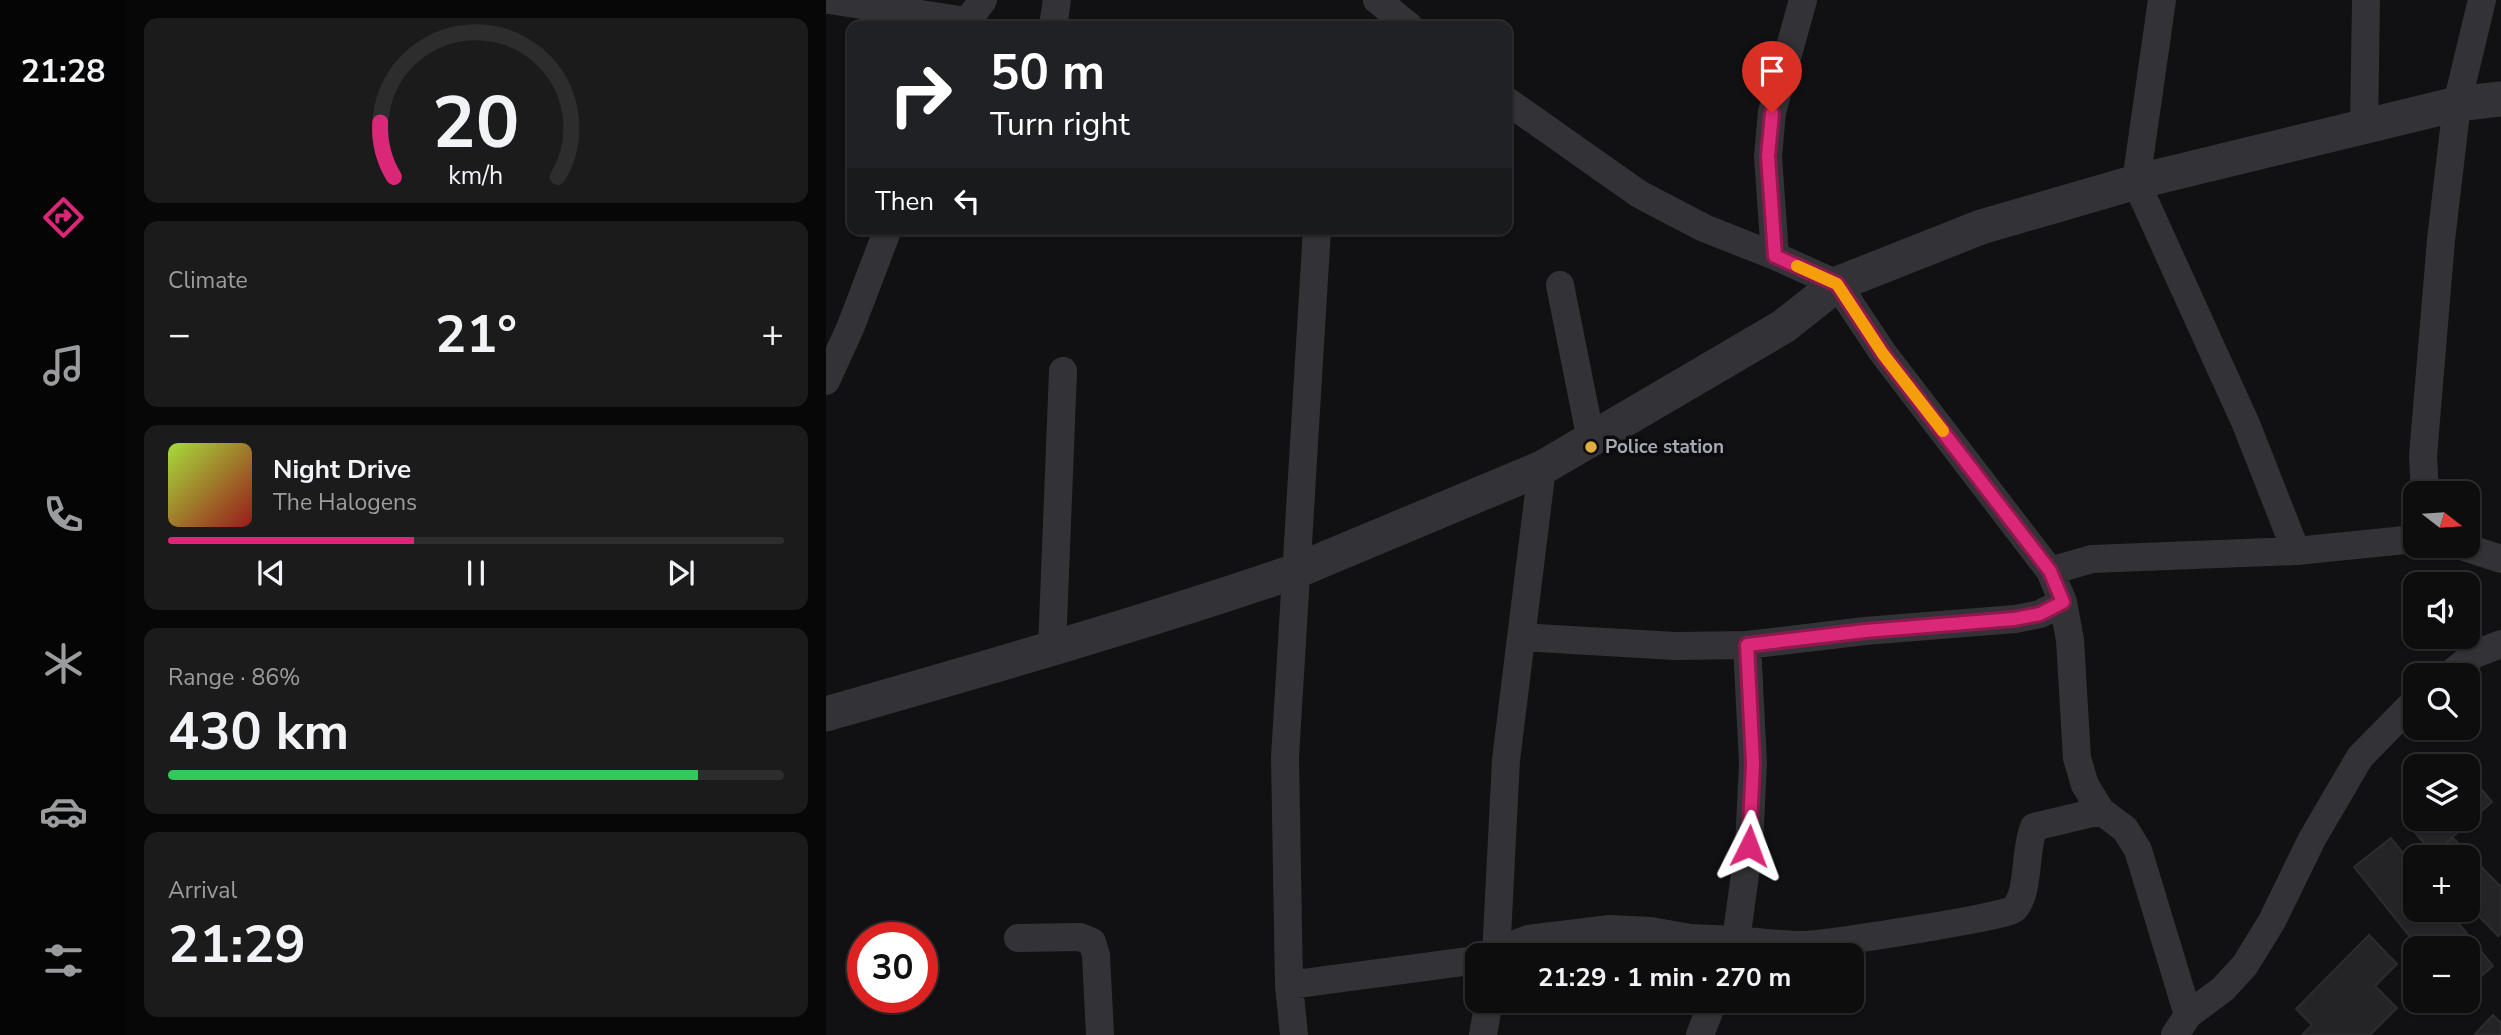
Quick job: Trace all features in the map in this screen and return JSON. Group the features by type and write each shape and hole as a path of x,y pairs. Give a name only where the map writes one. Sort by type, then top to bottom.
{"street":[{"path":"829,0 971,16"},
{"path":"1054,21 1057,0"},
{"path":"1377,0 1403,21"},
{"path":"1775,256 1768,156 1772,113 1802,0"},
{"path":"2162,0 2136,182 2246,424 2296,551"},
{"path":"2364,128 2366,0"},
{"path":"2425,481 2424,443 2441,240 2457,104 2482,0"},
{"path":"826,714 1052,649 1296,571 1542,468 1784,326 1837,284 1981,227 2136,182 2457,104 2501,99"},
{"path":"1512,105 1639,194 1704,228 1837,284 1883,354 2050,571 2063,602 2070,640 2077,758 2085,785 2101,811 2125,829 2138,850 2182,1025 2223,989 2245,965 2272,921 2312,839 2360,757 2403,713"},
{"path":"826,381 839,323 885,235"},
{"path":"1294,1035 1289,985 1285,758 1317,235"},
{"path":"1560,285 1591,440"},
{"path":"1052,649 1063,371"},
{"path":"1498,943 1506,760 1542,468"},
{"path":"2050,571 2092,559 2296,551 2403,540"},
{"path":"2480,552 2501,559"},
{"path":"1521,637 1675,646 1747,645 1865,631 2014,619 2040,614 2063,602"},
{"path":"2464,663 2475,654 2501,644"},
{"path":"1734,943 1749,846 1753,763 1747,645"},
{"path":"1819,943 2012,912 2021,901 2028,841 2034,828 2101,811"},
{"path":"1518,943 1528,939 1610,929 1651,931 1712,943"},
{"path":"1018,938 1080,937 1092,942 1096,955 1100,1035"},
{"path":"1289,985 1465,962"},
{"path":"1483,1035 1487,1013"},
{"path":"1700,1035 1708,1013"}],"building":[{"path":"2480,788 2492,802 2480,813"},
{"path":"2414,831 2459,831 2443,845 2426,845"},
{"path":"2391,838 2403,853 2403,922 2458,922 2469,936 2409,936 2354,867"},
{"path":"2453,838 2460,845 2445,845"},
{"path":"2480,866 2501,887 2501,933 2498,936 2480,917"},
{"path":"2369,935 2397,964 2375,986 2397,1008 2370,1035 2302,1035 2312,1025 2296,1009"},
{"path":"2480,950 2493,966 2480,977"},
{"path":"2493,1015 2501,1023 2501,1035 2474,1035"}],"slow traffic":[{"path":"1797,266 1837,284 1883,354 1943,431"}],"place":[{"name":"Police station","path":"1591,447"}],"route":[{"path":"1749,846 1753,763 1747,645 1865,631 2014,619 2040,614 2063,602 2050,571 1883,354 1837,284 1775,256 1768,156 1772,113"}]}
